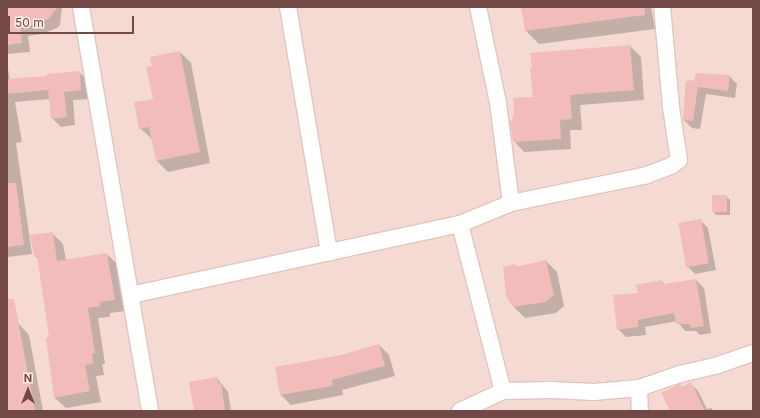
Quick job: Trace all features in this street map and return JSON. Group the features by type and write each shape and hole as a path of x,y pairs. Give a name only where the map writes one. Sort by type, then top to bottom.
{"street":[{"path":"81,7 150,411"},
{"path":"288,7 329,254"},
{"path":"478,7 498,103 511,203"},
{"path":"130,296 329,254 460,224 511,203 646,175 671,166 679,160 671,107 662,7"},
{"path":"460,224 503,391"},
{"path":"460,411 503,391 551,390 594,392 639,388 680,374 718,365 753,353"},
{"path":"639,388 640,411"}],"shaded area":[{"path":"7,7 753,7 753,411 7,411"}],"building":[{"path":"7,7 58,7 48,19 32,25 20,27 22,43 7,45"},
{"path":"521,7 645,7 645,15 525,31"},
{"path":"630,45 634,90 570,95 572,119 560,120 561,139 513,142 510,121 513,121 512,116 514,115 513,98 533,97 530,53"},
{"path":"180,51 200,152 156,161 149,127 139,129 134,102 153,99 146,67 152,66 150,57"},
{"path":"80,71 81,90 64,92 67,117 51,119 48,90 7,94 7,79 47,76 47,74"},
{"path":"696,73 730,75 728,91 698,87 693,121 683,120 686,81 694,80"},
{"path":"7,183 16,183 24,245 7,247"},
{"path":"712,195 727,195 727,212 712,212"},
{"path":"701,219 709,263 686,267 678,223"},
{"path":"53,232 57,261 107,253 115,300 100,302 100,306 88,308 95,353 92,354 93,364 85,365 90,391 54,398 46,338 49,337 37,256 34,256 30,235"},
{"path":"546,260 554,295 545,302 513,307 506,296 503,267 515,264 516,267"},
{"path":"696,279 704,326 691,328 689,324 676,324 674,313 638,320 638,327 617,330 613,295 638,293 636,285 662,280 663,284"},
{"path":"7,299 14,299 35,411 7,411"},
{"path":"379,344 385,366 332,380 333,386 280,395 275,367 341,355"},
{"path":"217,377 218,383 221,383 225,411 194,411 189,382"},
{"path":"691,382 705,411 670,411 661,393 680,384 682,387"}]}
